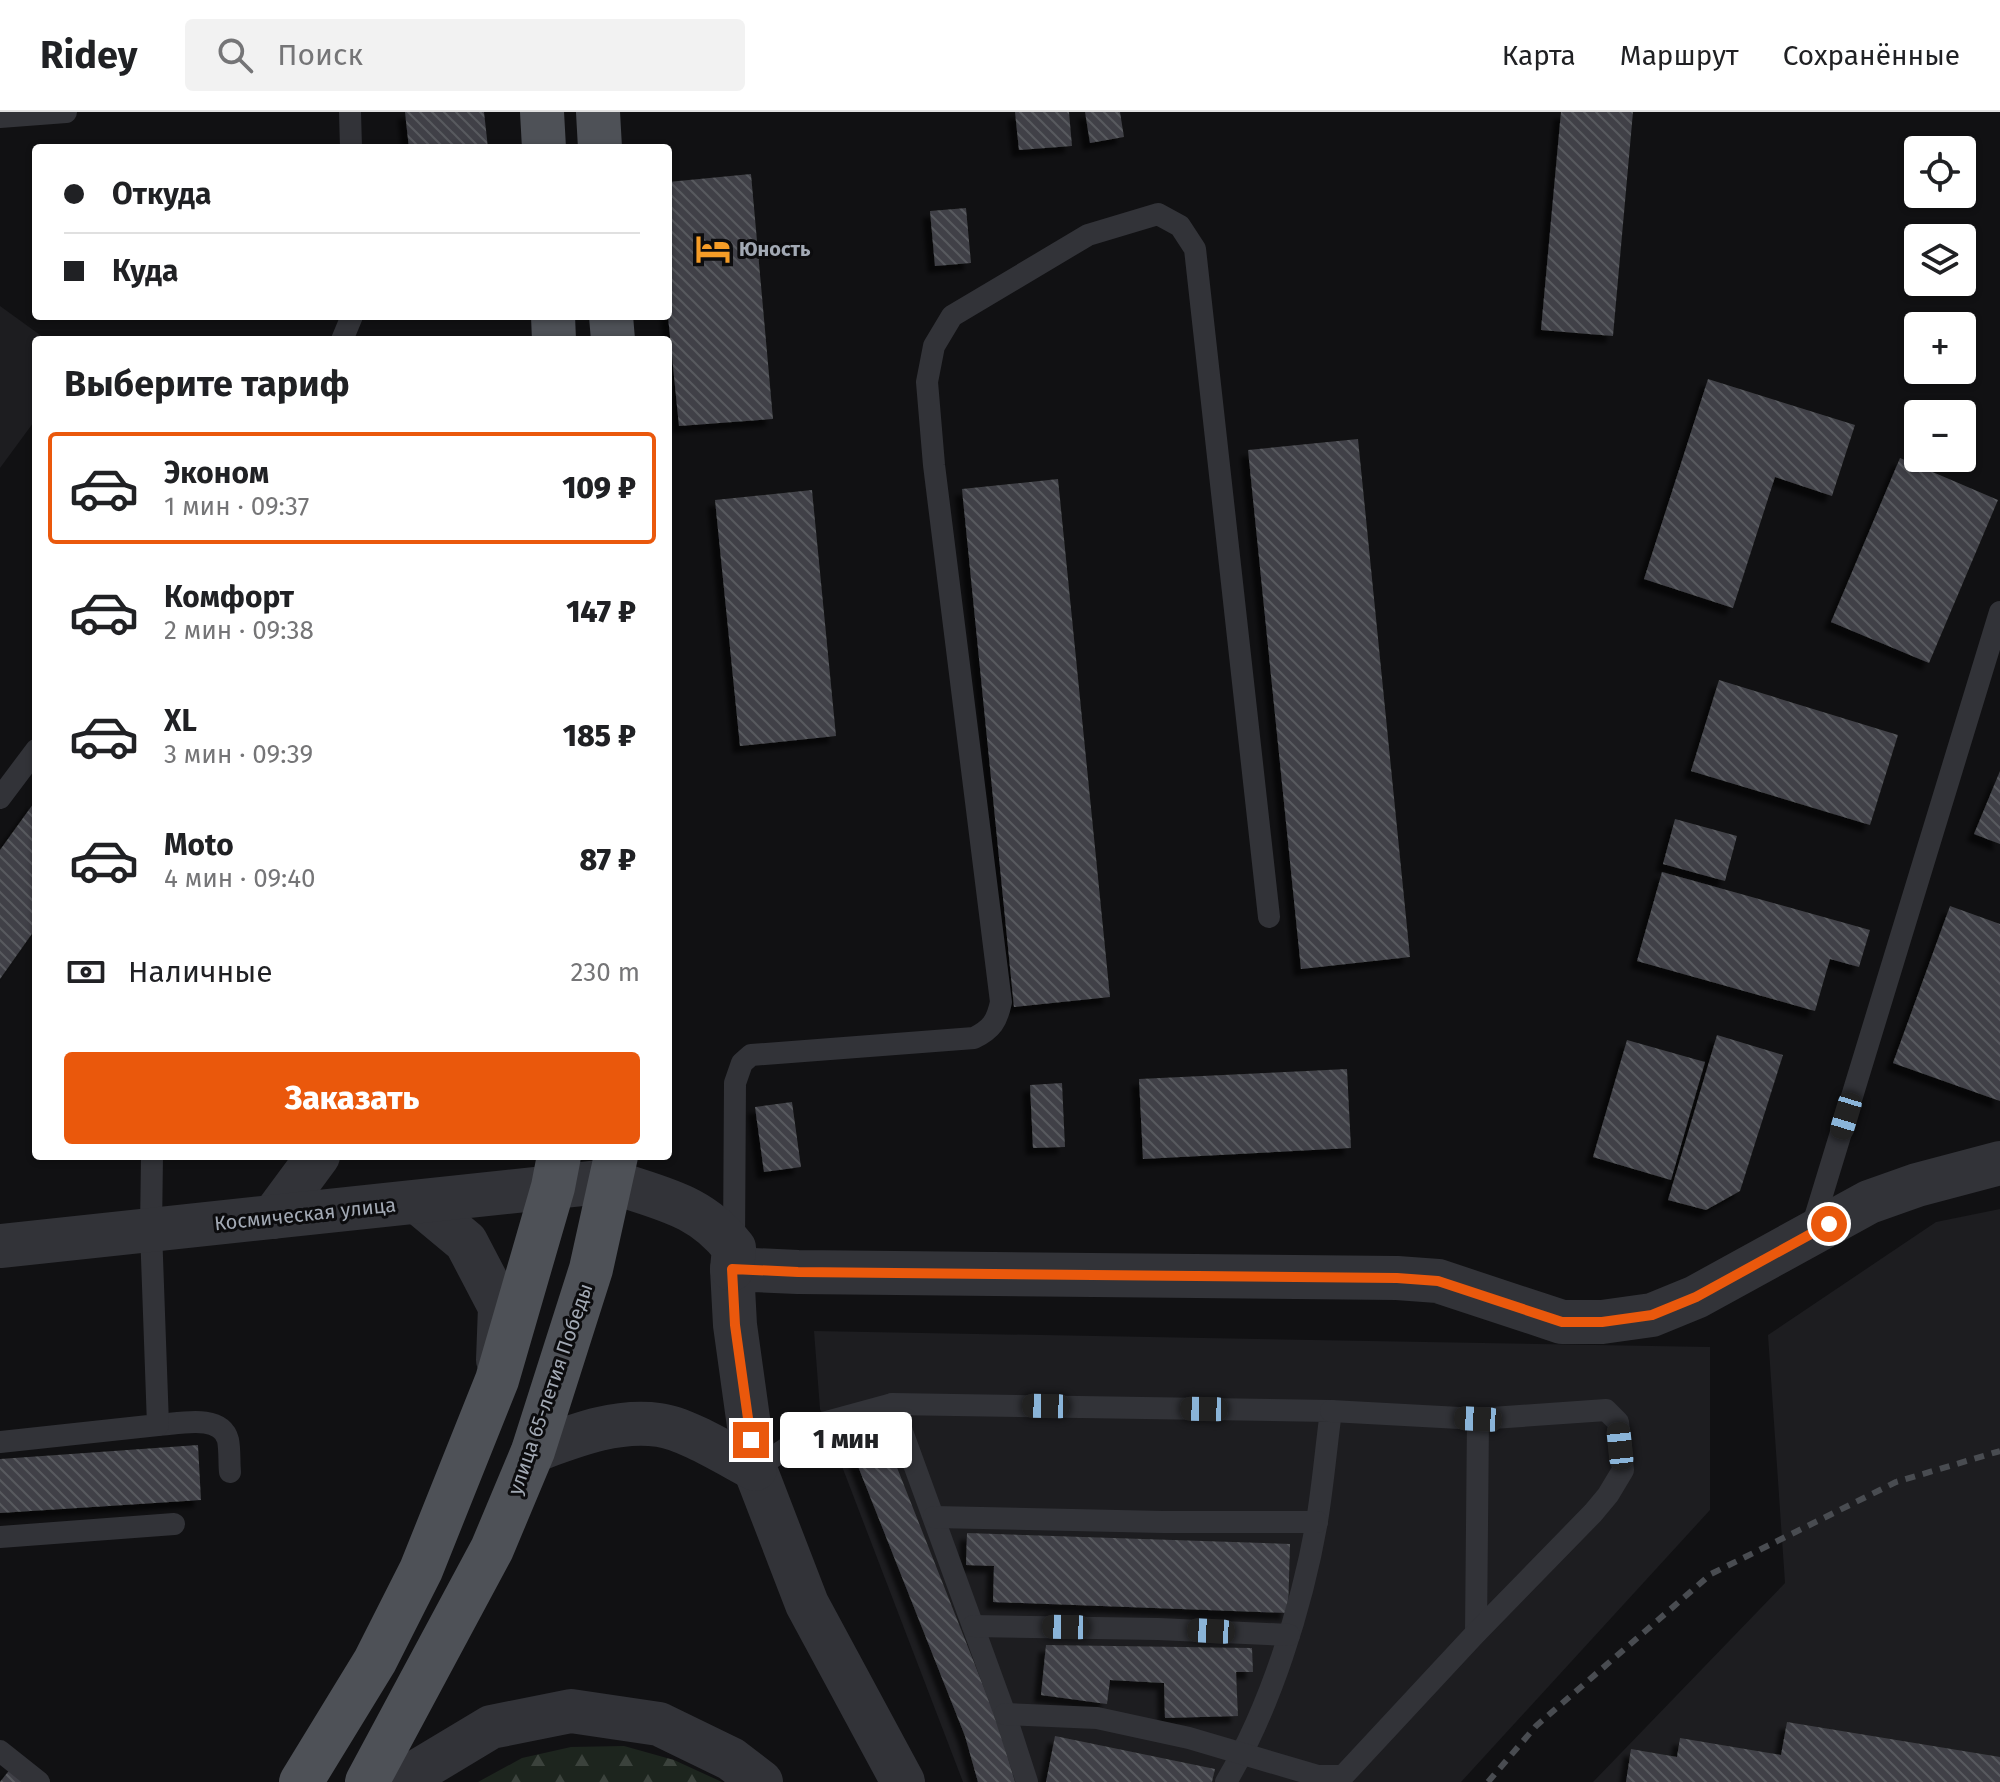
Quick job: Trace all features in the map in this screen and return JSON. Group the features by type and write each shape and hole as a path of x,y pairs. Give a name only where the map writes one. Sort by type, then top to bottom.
{"main road":[{"path":"542,112 544,144"},
{"path":"598,112 600,144"},
{"name":"улица 65-летия Победы","path":"367,1782 492,1549 533,1451 591,1269 613,1169"},
{"path":"301,1782 375,1661 421,1570 497,1380 556,1171"}],"street":[{"path":"273,1217 315,1160"},
{"path":"733,1259 798,1272 1397,1278 1438,1281 1562,1322 1602,1322 1652,1315 1696,1297 1869,1202 2000,1163"},
{"path":"613,1169 703,1216 720,1231 733,1259 735,1325 755,1469 807,1604 903,1782"},
{"name":"Космическая улица","path":"0,1246 418,1202 556,1171 613,1169"},
{"path":"418,1202 466,1242 500,1307 497,1380"},
{"path":"533,1451 591,1429 633,1424 662,1425 755,1469"},
{"path":"406,1782 416,1772 491,1727 571,1711 659,1724 731,1759 761,1782"}],"lane":[{"path":"0,117 66,112"},
{"path":"350,112 351,144"},
{"path":"733,1259 735,1083 742,1063 751,1055 974,1038 989,1030 997,1019 1001,1002 934,465 927,382 934,346 952,316 1088,235 1158,214 1180,226 1195,249 1269,917"},
{"path":"1810,1235 2000,612"},
{"path":"0,798 32,755"},
{"path":"152,1160 151,1230 158,1425"},
{"path":"755,1469 826,1422 892,1404 1331,1411 1478,1419 1606,1410 1618,1422 1623,1470 1608,1495 1342,1779 1318,1776 1189,1738 1097,1718 1005,1714"},
{"path":"892,1404 1027,1782"},
{"path":"1226,1782 1243,1754 1289,1635 1317,1522 1331,1411"},
{"path":"1476,1633 1478,1419"},
{"path":"0,1442 206,1422 219,1427 227,1437 230,1472"},
{"path":"934,1517 1317,1522"},
{"path":"0,1537 174,1524"},
{"path":"973,1626 1289,1635"},
{"path":"0,1751 39,1782"}],"shaded area":[{"path":"0,306 41,336 32,336 32,424 0,468"},
{"path":"2000,1209 2000,1782 1593,1782 1785,1583 1768,1335 1936,1222"},
{"path":"814,1331 1710,1347 1710,1510 1461,1782 963,1782 820,1409"}],"green space":[{"path":"624,1746 674,1760 722,1782 478,1782 522,1758 571,1747"}],"building":[{"path":"405,112 484,112 488,144 409,144"},
{"path":"1015,112 1069,112 1072,146 1019,150"},
{"path":"1085,112 1120,112 1124,137 1090,143"},
{"path":"1561,112 1633,112 1613,336 1541,330"},
{"name":"Юность","path":"751,174 773,419 679,426 668,320 672,320 672,182"},
{"path":"966,208 971,263 935,266 930,211"},
{"path":"1708,379 1855,425 1832,496 1775,477 1733,608 1644,579"},
{"path":"1358,439 1410,957 1301,969 1248,450"},
{"path":"1900,458 1904,460 1904,472 1933,472 1998,500 1929,663 1831,622"},
{"path":"1058,479 1110,997 1014,1007 962,489"},
{"path":"812,490 836,736 740,746 715,500"},
{"path":"1719,680 1898,735 1870,825 1691,771"},
{"path":"2000,771 2000,844 1974,834"},
{"path":"32,806 32,934 0,979 0,850"},
{"path":"1675,819 1737,836 1725,881 1663,864"},
{"path":"1662,872 1870,930 1859,967 1830,959 1815,1011 1637,961"},
{"path":"1950,906 2000,924 2000,1101 1893,1063"},
{"path":"1717,1035 1783,1055 1740,1191 1706,1210 1668,1200"},
{"path":"1627,1040 1705,1062 1671,1180 1593,1157"},
{"path":"1347,1069 1351,1148 1143,1159 1139,1079"},
{"path":"1062,1083 1065,1147 1033,1148 1030,1085"},
{"path":"792,1102 801,1167 764,1172 755,1107"},
{"path":"881,1427 998,1723 1015,1782 978,1782 965,1736 848,1441"},
{"path":"198,1445 201,1500 0,1513 0,1459"},
{"path":"967,1533 1290,1544 1288,1613 993,1602 994,1566 966,1565"},
{"path":"1046,1645 1252,1648 1253,1672 1236,1672 1238,1716 1165,1718 1164,1683 1110,1680 1107,1704 1041,1695"},
{"path":"1787,1722 2000,1757 2000,1782 1626,1782 1631,1749 1677,1757 1680,1738 1781,1755"},
{"path":"1055,1736 1215,1769 1212,1782 1046,1782"},
{"path":"11,1768 25,1782 0,1782"}],"railway":[{"path":"1488,1782 1536,1726 1711,1574 1896,1482 2000,1451"}],"place":[{"name":"Юность","path":"713,249"}],"route":[{"path":"751,1440 735,1325 732,1269 1397,1278 1438,1281 1562,1322 1602,1322 1652,1315 1696,1297 1829,1224"}]}
